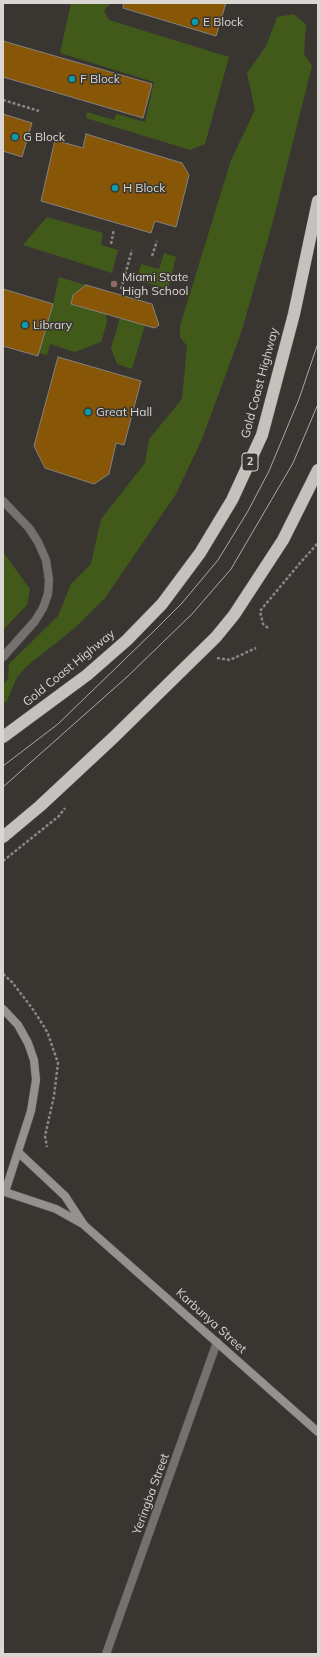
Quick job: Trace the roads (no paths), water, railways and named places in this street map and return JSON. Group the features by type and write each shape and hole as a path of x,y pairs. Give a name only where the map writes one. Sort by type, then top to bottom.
{"highway":[{"name":"Gold Coast Highway","path":"3,737 87,675 127,640 162,604 200,553 232,500 262,434 294,314 318,201"},
{"path":"3,837 40,806 114,738 216,637 234,615 282,540 318,470"}],"street":[{"path":"3,501 20,518 38,542 46,560 50,580 44,608 35,621 3,657"},
{"path":"3,1009 24,1033 31,1051 35,1068 35,1091 33,1102 4,1194"},
{"name":"Karbunya Street","path":"18,1152 65,1196 80,1219 88,1228 318,1432"},
{"name":"Karbunya Street","path":"4,1194 56,1209 88,1228"},
{"name":"Yeringba Street","path":"106,1654 217,1342"}],"tram line":[{"path":"3,766 58,724 182,603 218,560 248,511 269,471 299,399 318,343"},
{"path":"3,787 128,676 192,614 231,569 293,463 318,404"}],"place":[{"name":"E Block","path":"195,22"},
{"name":"F Block","path":"72,79"},
{"name":"G Block","path":"15,137"},
{"name":"H Block","path":"115,188"},
{"name":"Miami State High School","path":"114,284"},
{"name":"Library","path":"25,325"},
{"name":"Great Hall","path":"88,412"}]}
